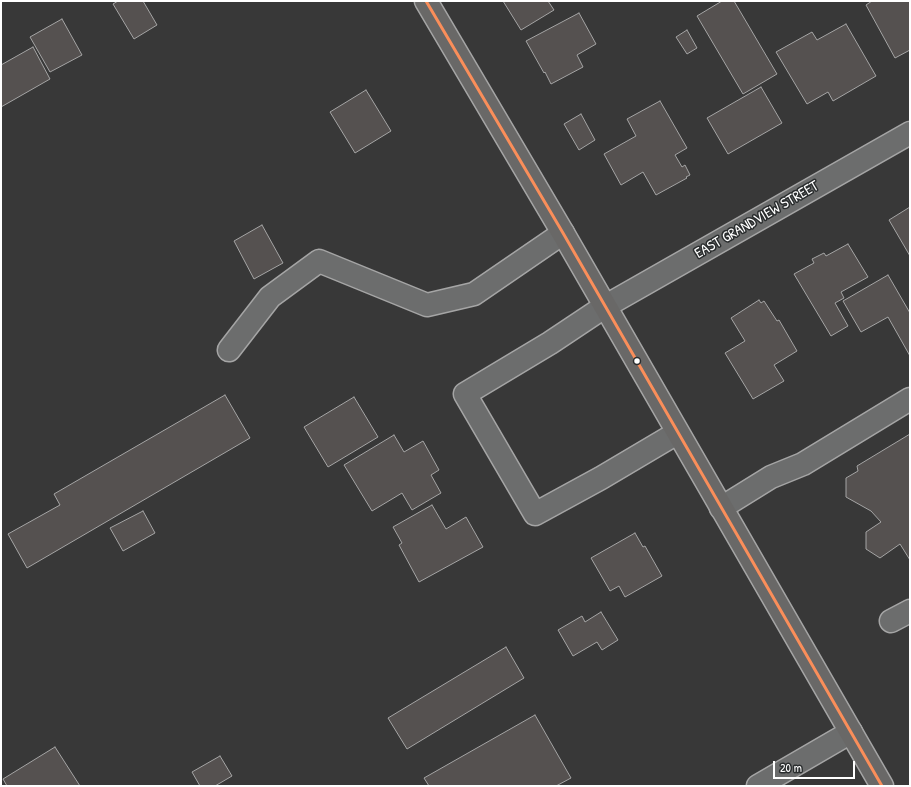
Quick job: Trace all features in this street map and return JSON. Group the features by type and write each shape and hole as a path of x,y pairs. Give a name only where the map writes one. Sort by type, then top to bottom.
{"main road":[{"path":"426,1 563,233 604,307 882,786"}],"street":[{"name":"EAST GRANDVIEW STREET","path":"677,433 601,478 535,514 466,394 550,343 604,307 910,133"},
{"path":"229,350 270,297 319,261 427,305 474,294 563,233"},
{"path":"721,508 771,477 803,464 910,398"},
{"path":"891,621 910,611"},
{"path":"758,786 851,732"}],"building":[{"path":"118,1 143,1 157,25 134,39 113,4"},
{"path":"503,1 548,1 554,10 521,30"},
{"path":"722,1 734,1 777,74 743,94 697,16"},
{"path":"872,1 910,1 910,50 895,58 866,5"},
{"path":"579,13 596,44 577,55 583,67 551,84 526,41"},
{"path":"62,19 82,55 50,72 30,37"},
{"path":"846,24 876,76 833,101 828,92 807,104 776,52 812,32 817,40"},
{"path":"687,30 697,48 687,54 676,37"},
{"path":"33,47 50,79 1,107 1,65"},
{"path":"761,87 782,123 728,154 707,118"},
{"path":"366,90 391,131 355,153 330,112"},
{"path":"660,101 687,148 675,155 682,167 685,165 690,175 656,195 643,172 621,185 604,154 636,136 627,119"},
{"path":"581,114 595,140 579,150 564,124"},
{"path":"910,207 910,256 889,220"},
{"path":"262,225 283,263 254,279 234,241"},
{"path":"848,244 868,277 841,292 844,298 835,303 848,326 831,336 794,274 814,263 812,259 824,253 826,256"},
{"path":"888,275 910,313 910,356 888,317 861,332 843,301"},
{"path":"759,300 761,303 764,301 777,321 779,320 797,351 774,365 784,381 753,399 725,353 745,341 731,318"},
{"path":"225,395 250,438 27,568 8,534 60,505 54,494"},
{"path":"354,397 378,437 328,467 304,427"},
{"path":"910,434 910,560 900,544 880,558 866,549 866,532 881,522 871,511 846,497 846,478 858,471 857,466"},
{"path":"394,435 404,452 423,441 439,470 431,475 441,493 412,510 402,493 372,511 344,465"},
{"path":"432,505 446,529 466,517 483,547 419,582 399,545 402,543 393,527"},
{"path":"143,511 155,533 123,551 110,528"},
{"path":"635,533 643,547 645,546 662,576 625,597 619,586 610,591 591,558"},
{"path":"601,612 618,640 602,650 597,642 573,656 558,630 582,616 585,622"},
{"path":"506,647 524,678 407,749 388,718"},
{"path":"535,715 571,778 556,786 429,786 424,778"},
{"path":"55,747 80,786 7,786 3,779"},
{"path":"220,756 232,776 215,786 200,786 192,772"}],"transit line":[{"path":"426,1 563,233 882,786"}]}
